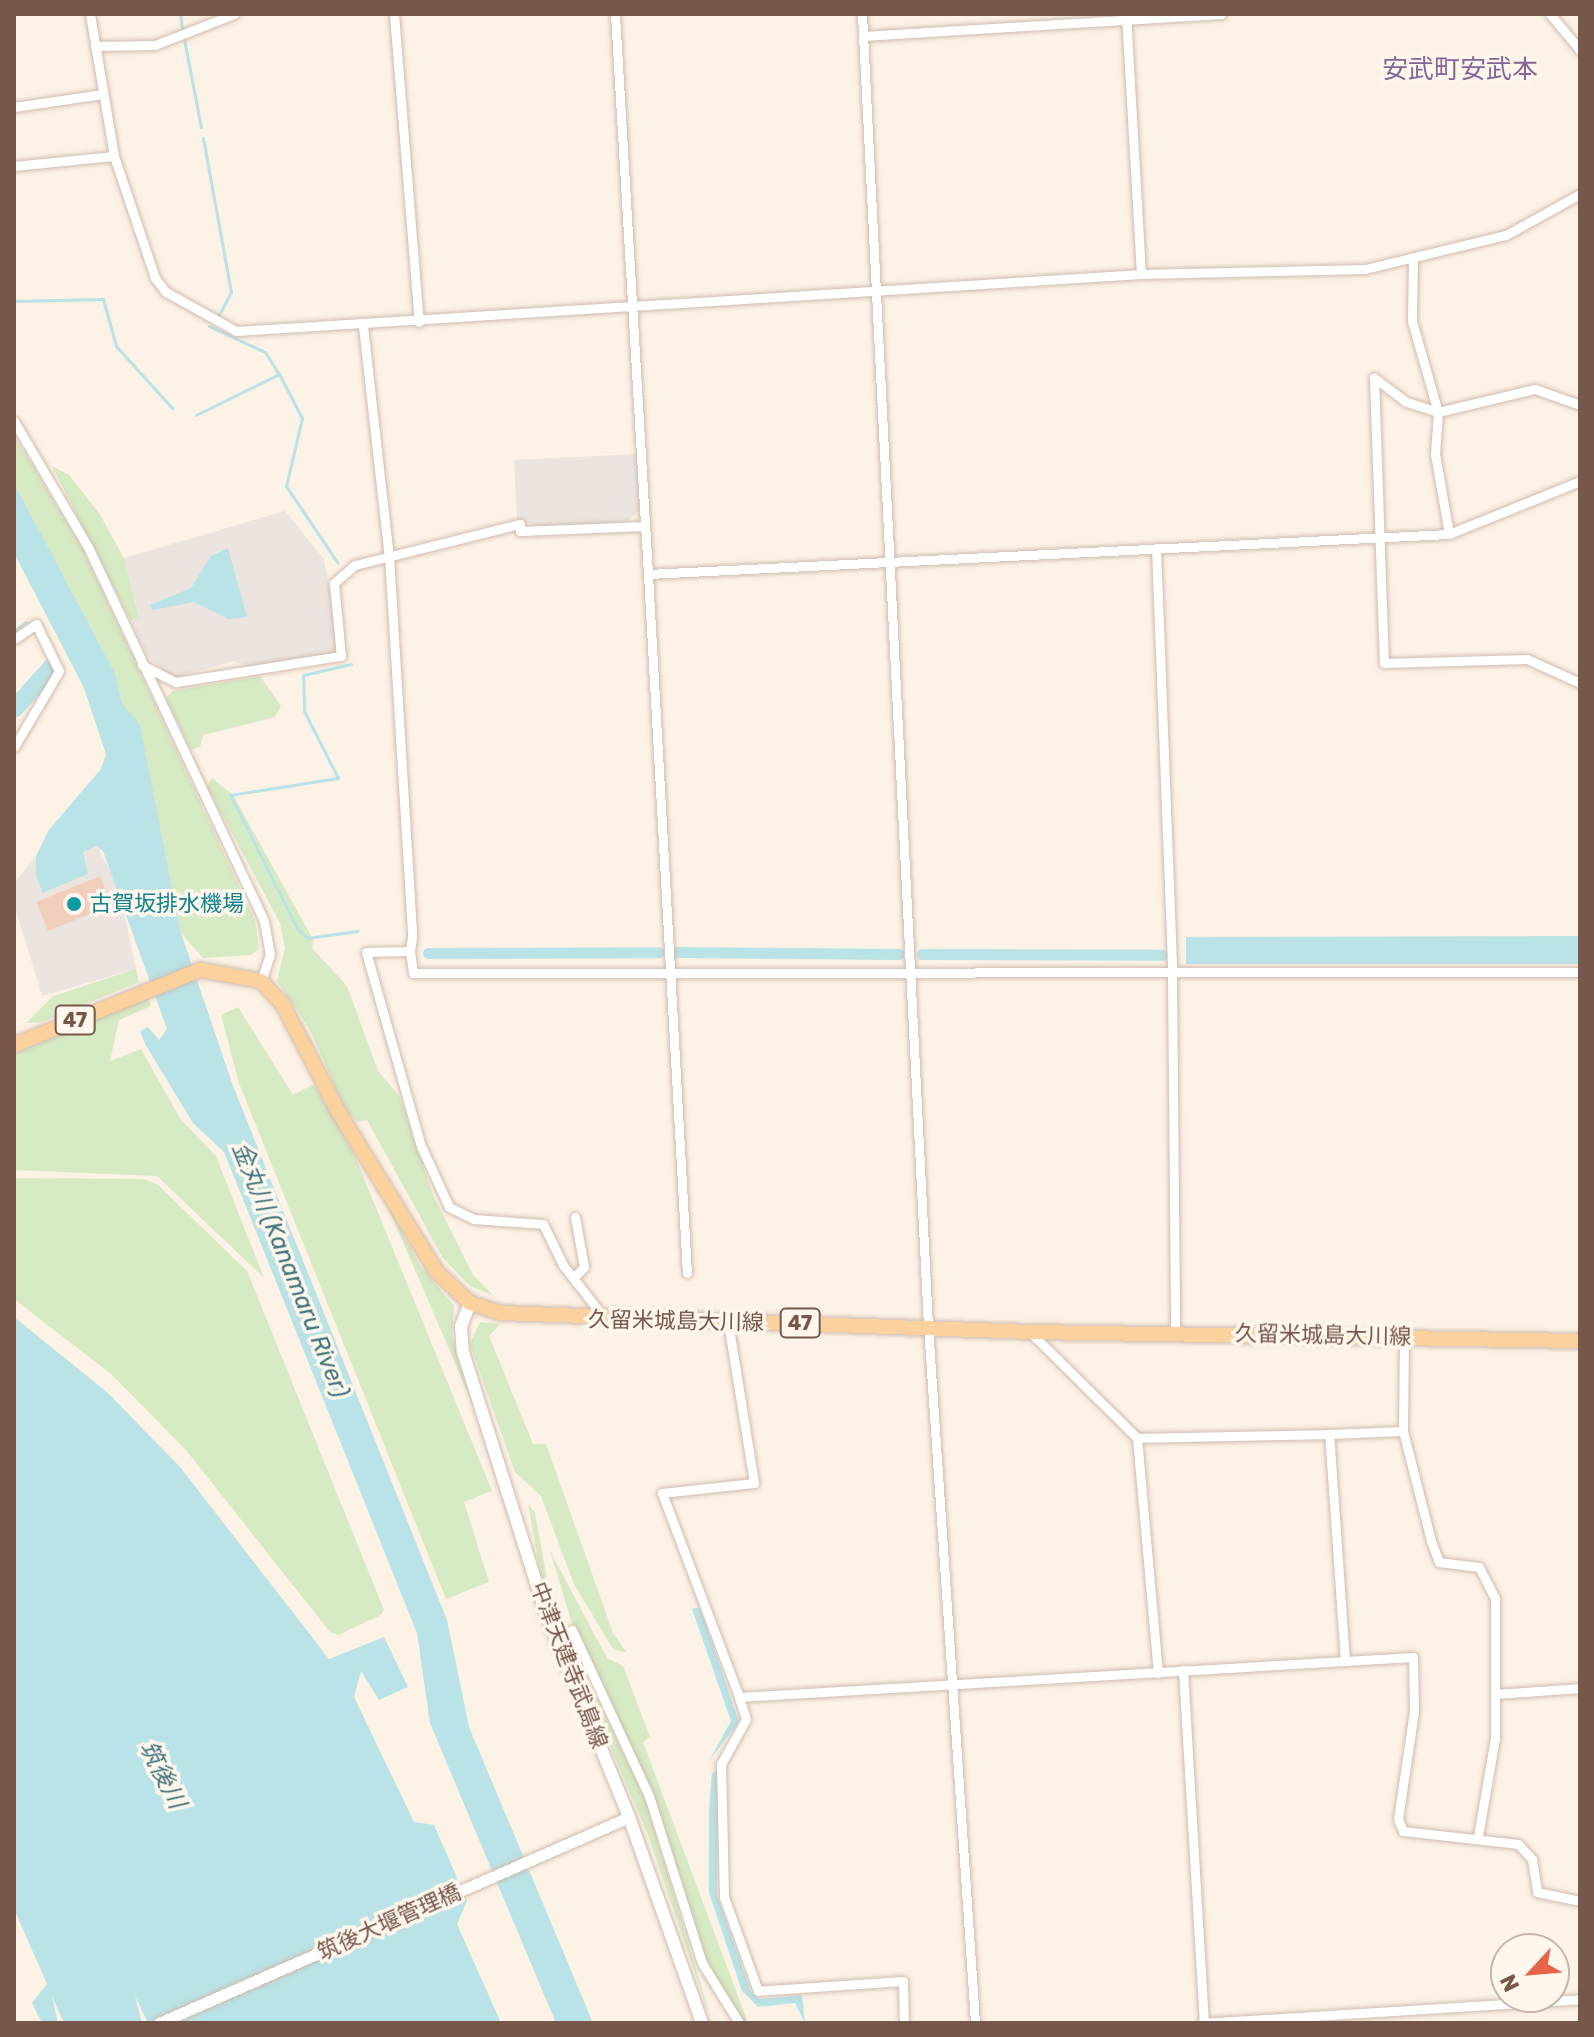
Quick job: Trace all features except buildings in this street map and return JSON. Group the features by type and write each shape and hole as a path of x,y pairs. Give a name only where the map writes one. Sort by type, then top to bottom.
{"main road":[{"name":"47","path":"14,1045 200,970 261,981"},
{"path":"261,981 283,1005 339,1113 437,1272 470,1303"},
{"name":"久留米城島大川線","path":"470,1303 535,1318 607,1321 1580,1341"},
{"name":"中津天建寺武島線","path":"470,1303 461,1326 463,1352 545,1611 702,2023"}],"street":[{"path":"90,14 114,156 155,278 166,292 236,331 363,326 1141,274 1269,275 1413,261 1506,235 1580,194"},
{"path":"95,46 155,45 234,14"},
{"path":"394,14 419,322"},
{"path":"615,14 687,1273"},
{"path":"862,14 893,559 928,1326 949,1686 975,2023"},
{"path":"863,36 1126,17 1221,14"},
{"path":"1550,14 1580,50"},
{"path":"1126,17 1141,274"},
{"path":"14,107 103,94"},
{"path":"14,166 114,156"},
{"path":"1413,261 1412,321 1438,412 1435,454 1449,534"},
{"path":"363,326 389,556 413,973 1580,972"},
{"path":"1580,405 1535,389 1438,412 1405,401 1380,378 1371,380 1384,663 1527,659 1580,683"},
{"path":"14,421 89,549 264,921 270,954 261,981"},
{"path":"648,574 893,559 1449,534 1580,481"},
{"path":"142,665 176,682 341,656 337,575 389,556 520,524 520,531 645,526"},
{"path":"1156,548 1172,971 1175,1332"},
{"path":"14,639 36,624 59,671 14,747"},
{"path":"410,951 366,952 440,1192 461,1216 543,1224 563,1265 576,1275 607,1321"},
{"path":"575,1217 584,1267 576,1275"},
{"path":"728,1322 754,1483 662,1493 746,1719 721,1764 724,1897 758,1991 903,1981 904,2023"},
{"path":"1031,1332 1137,1438 1158,1673"},
{"path":"1580,1333 1580,1341"},
{"path":"1404,1337 1403,1431 1439,1562 1479,1567 1495,1598 1497,1694 1478,1836"},
{"path":"1137,1438 1403,1431"},
{"path":"1329,1434 1345,1661"},
{"path":"572,1630 649,1796 702,1963 739,2023"},
{"path":"739,1697 1413,1657 1414,1711 1398,1819 1403,1831 1478,1836 1518,1844 1532,1859 1537,1892 1580,1901"},
{"path":"1183,1670 1203,2023 1580,1999"},
{"path":"1497,1694 1580,1688"},
{"name":"筑後大堰管理橋","path":"159,2023 624,1819"}],"shaded area":[{"path":"636,454 640,510 623,524 542,527 517,519 514,460"},
{"path":"285,511 324,559 340,653 248,667 234,661 173,678 148,657 131,621 139,616 124,558"},
{"path":"97,846 119,889 136,969 42,996 14,904 14,883 36,856 44,893 88,874 83,852"}],"green space":[{"path":"14,435 83,550 255,920 259,949 251,955 203,958 181,933 140,726 122,703 115,673 14,483"},
{"path":"52,466 69,475 99,513 124,558 139,617 131,621"},
{"path":"260,676 281,706 275,717 203,735 200,747 191,750 166,698 173,691"},
{"path":"212,778 233,795 314,941 312,948 347,986 378,1071 400,1097 433,1195 473,1275 494,1296 470,1286 443,1258 367,1120 357,1122 345,1109 309,1028 277,981 285,948 280,923 207,786"},
{"path":"136,969 139,982 42,1022 26,1023 53,996"},
{"path":"147,997 151,1006 119,1020 110,1061 141,1049 181,1120 216,1156 264,1278 157,1176 14,1170 14,1054"},
{"path":"238,1007 293,1095 314,1084 354,1154 492,1491 464,1502 489,1582 446,1599 239,1083 221,1015"},
{"path":"14,1178 144,1179 157,1184 247,1271 384,1610 381,1615 338,1635 330,1632 186,1450 111,1374 14,1299"},
{"path":"385,1200 420,1265 454,1306 452,1336 479,1419"},
{"path":"480,1322 500,1324 489,1336 533,1444 546,1444 613,1633 627,1653 613,1649 574,1584 541,1496 515,1472 470,1344"},
{"path":"528,1504 535,1513 548,1585 566,1623 557,1620 544,1591"},
{"path":"550,1551 607,1658 623,1666 650,1737 643,1742 748,2023 742,2023 708,1965 651,1793 571,1620"},
{"path":"570,1640 646,1802 712,2023 648,1835 565,1641"}],"water":[{"name":"金丸川 (Kanamaru River)","path":"14,483 115,673 122,703 140,725 181,933 233,1086 447,1620 469,1727 593,2023 556,2023 430,1723 417,1633 224,1152 193,1123 145,1044 140,1031 148,1027 159,1040 167,1029 103,851 97,846 83,852 88,874 43,893 36,876 36,856 48,831 101,769 106,754 84,688 14,553"},
{"path":"228,548 247,617 228,619 194,602 153,610 150,605 191,588 211,556"},
{"path":"1580,936 1580,964 1186,964 1186,937"},
{"name":"筑後川","path":"14,1317 108,1393 180,1467 329,1659 384,1637 408,1687 379,1700 361,1671 354,1697 414,1822 434,1825 467,1901 457,1924 501,2023 148,2023 135,1996 142,2023 64,2023 52,1996 58,2023 42,2023 32,2003 47,1984 14,1909"},
{"path":"700,1607 739,1722 709,1761 731,1721 692,1609"},
{"path":"718,1771 717,1895 751,1992 760,1999 802,1995 805,2023 795,2003 758,2007 742,1991 709,1893 709,1809 712,1773"}],"waterway":[{"path":"180,14 182,29"},
{"path":"184,39 201,127"},
{"path":"203,138 231,292 219,315"},
{"path":"14,301 103,299 116,346 172,408"},
{"path":"209,326 265,352 279,374"},
{"path":"196,415 279,374 302,418 286,486 337,562"},
{"path":"14,631 26,622"},
{"path":"351,664 303,675 304,711 338,778 230,795 297,928 307,938 358,931"},
{"path":"14,709 52,667"},
{"path":"428,953 659,952"},
{"path":"677,952 899,954"},
{"path":"922,954 1162,955"}],"place":[{"name":"古賀坂排水機場","path":"74,904"}],"district":[{"name":"安武町安武本","path":"1460,70"}]}
